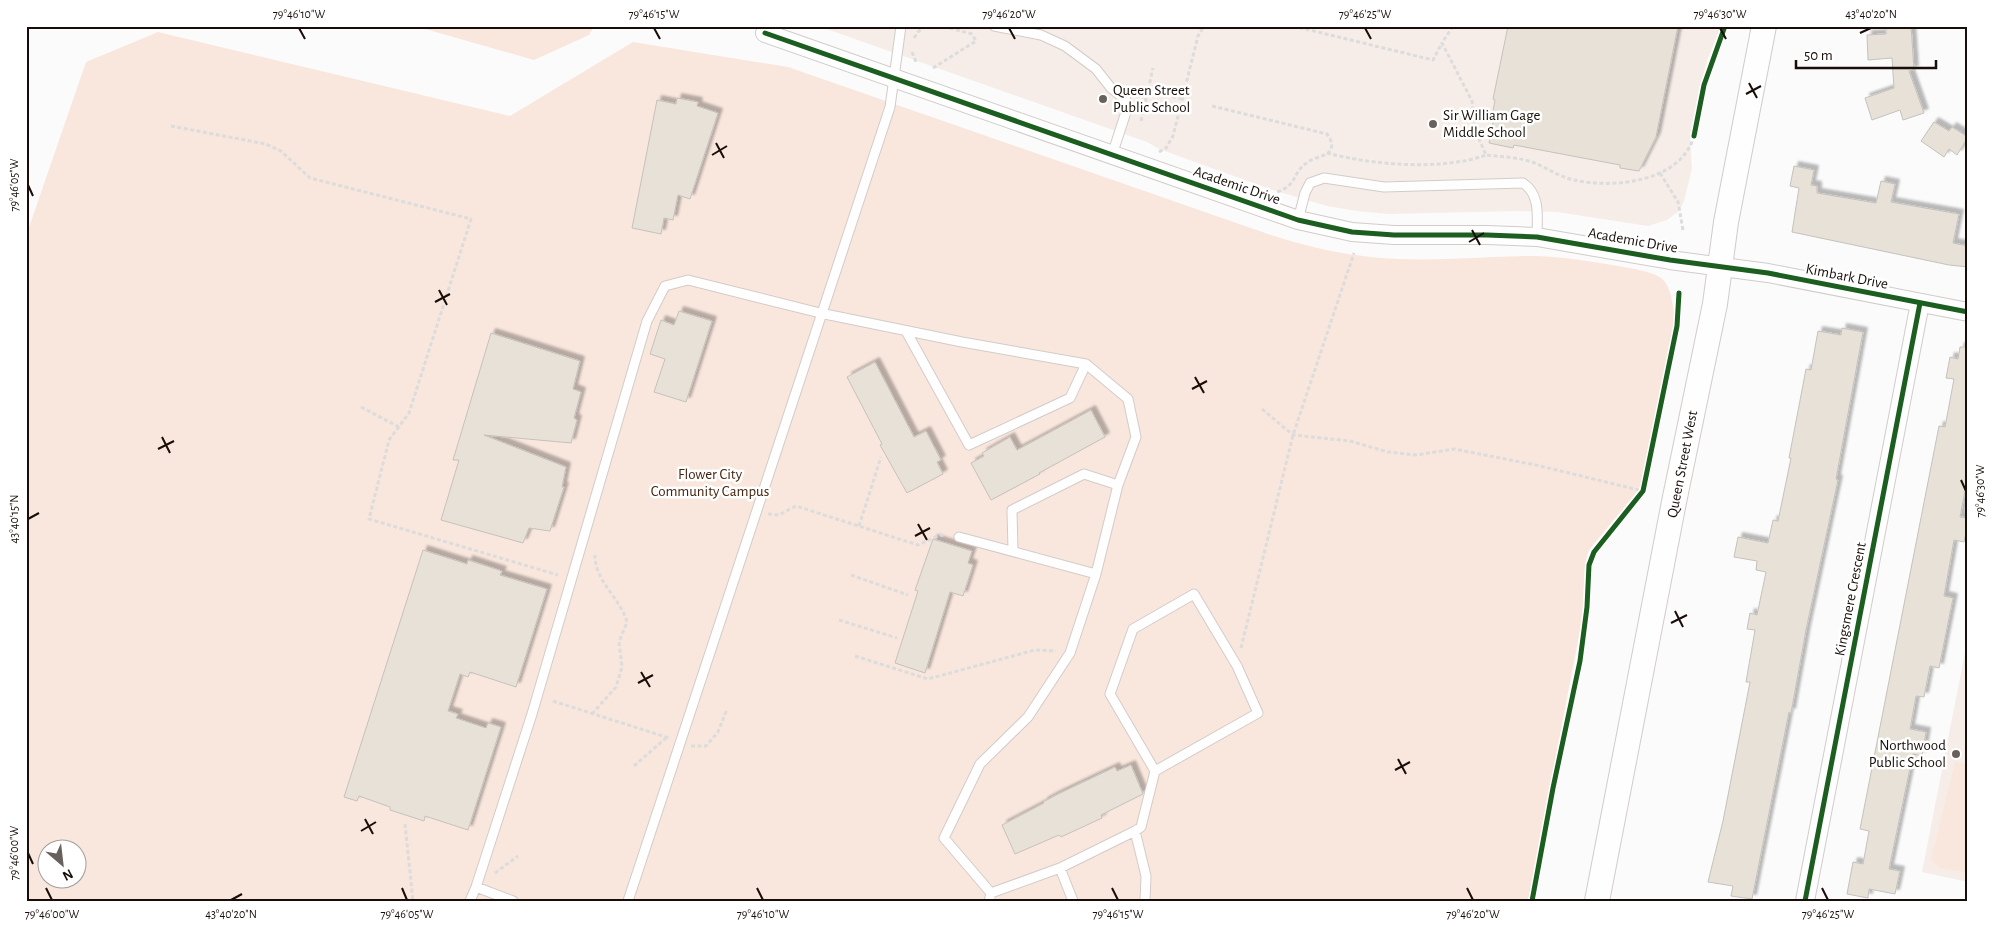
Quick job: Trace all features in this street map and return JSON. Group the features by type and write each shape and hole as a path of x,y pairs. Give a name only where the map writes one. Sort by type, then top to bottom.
{"main road":[{"name":"Queen Street West","path":"1597,901 1674,502 1715,304 1726,222 1764,26"}],"street":[{"name":"Academic Drive","path":"765,33 1298,220 1352,232 1394,236 1487,235 1538,237 1670,260 1720,266"},
{"name":"Kimbark Drive","path":"1720,266 1768,273 1968,312"},
{"name":"Kingsmere Crescent","path":"1805,901 1920,303"}],"lane":[{"path":"628,901 820,313 890,107 901,26"},
{"path":"994,26 1040,35 1065,46 1096,69 1111,88 1126,100 1126,112 1112,155"},
{"path":"1298,220 1305,193 1310,183 1324,178 1384,187 1523,183 1530,188 1535,197 1538,237"},
{"path":"470,901 532,714 647,321 665,286 688,280 820,313 1086,364 1128,398 1136,437 1118,486 1096,574 1070,652 1028,717 980,764 944,838 990,897 1060,868 1141,827 1155,771 1110,694 1133,629 1194,594 1237,666 1258,713 1155,771"},
{"path":"906,331 969,444 1070,398 1086,364"},
{"path":"1013,550 1012,510 1084,474 1118,486"},
{"path":"959,537 1013,550 1096,574"},
{"path":"1135,831 1146,876 1145,901"},
{"path":"1060,868 1074,901"},
{"path":"476,887 514,901"}],"path":[{"path":"916,62 912,51 914,38 925,26"},
{"path":"934,68 976,41 972,34 942,26"},
{"path":"1159,152 1166,148 1173,136 1198,36 1204,26"},
{"path":"1293,26 1433,60 1454,26"},
{"path":"1442,43 1472,101 1476,132 1486,155"},
{"path":"1140,121 1152,68"},
{"path":"1147,90 1182,99"},
{"path":"1212,106 1327,134 1331,140 1331,149 1327,153 1307,162 1299,171 1294,183 1284,190 1275,193"},
{"path":"171,126 266,144 281,151 310,178 471,219 409,413 389,440 369,519 558,576"},
{"path":"1327,153 1357,160 1398,164 1457,163 1470,161 1486,155 1512,157 1532,162 1572,180 1597,184 1626,182 1660,173 1677,162 1686,152 1696,127"},
{"path":"1660,173 1678,202 1683,230"},
{"path":"1237,666 1293,435 1354,253"},
{"path":"360,406 399,427"},
{"path":"1262,409 1293,435 1350,441 1388,452 1416,455 1454,449 1536,465 1643,491"},
{"path":"859,526 881,457"},
{"path":"1637,499 1643,491 1645,482"},
{"path":"755,513 779,515 796,506 918,545 940,535 959,537"},
{"path":"592,714 616,687 622,667 619,642 627,622 595,561 595,554"},
{"path":"851,575 908,596"},
{"path":"838,620 897,638"},
{"path":"855,656 928,679 1034,650 1070,652"},
{"path":"553,702 694,747 706,746 718,732 727,709"},
{"path":"634,766 667,737"},
{"path":"404,824 413,901"}],"shaded area":[{"name":"Sir William Gage Middle School","path":"818,26 1721,26 1708,58 1700,86 1690,135 1692,169 1684,201 1679,211 1667,220 1648,226 1557,212 1389,214 1327,206 1273,190 1159,149 1147,142"},
{"name":"Northwood Public School","path":"1968,637 1968,882 1922,872"}],"green space":[{"path":"415,26 594,26 589,35 534,60"},
{"name":"Flower City Community Campus","path":"158,32 510,116 633,42 788,67 1268,234 1316,248 1348,254 1398,259 1556,257 1651,273 1661,278 1668,286 1675,321 1642,483 1589,550 1585,563 1582,620 1528,901 26,901 26,236 86,62"},
{"path":"1955,762 1968,764 1968,873 1940,868 1931,860"}],"building":[{"path":"1508,26 1678,26 1656,137 1639,171 1620,168 1620,165 1514,145 1513,148 1489,143 1495,112 1493,111 1495,100 1493,99"},
{"path":"1911,26 1914,70 1909,71 1924,113 1903,120 1900,110 1872,120 1865,98 1894,88 1892,58 1868,60 1867,35 1886,34 1886,27"},
{"path":"677,98 698,102 697,106 718,113 690,199 678,195 673,220 664,218 661,234 632,228 657,100 676,104"},
{"path":"1934,122 1949,131 1952,127 1968,137 1957,155 1949,149 1944,157 1921,141"},
{"path":"1794,166 1814,170 1811,185 1817,186 1817,193 1876,203 1881,181 1895,184 1891,202 1959,214 1953,243 1968,246 1968,267 1949,265 1792,232 1799,188 1790,186"},
{"path":"679,311 712,321 686,402 654,392 665,359 650,354 661,320 674,325"},
{"path":"1842,328 1863,332 1836,479 1838,480 1752,899 1731,896 1733,886 1708,882 1723,821 1750,682 1746,682 1755,630 1747,629 1750,613 1757,615 1766,572 1756,570 1757,561 1734,557 1738,537 1768,543 1773,520 1778,521 1806,369 1811,370 1818,331 1841,335"},
{"path":"491,333 580,361 573,389 581,392 574,418 577,420 571,443 484,435 566,467 562,487 564,487 550,531 529,528 523,543 441,520 459,460 453,460"},
{"path":"1960,347 1968,347 1968,475 1960,517 1968,518 1968,522 1964,542 1954,540 1944,596 1953,598 1939,668 1930,666 1924,697 1916,696 1910,729 1926,732 1922,756 1913,754 1889,869 1900,871 1895,894 1869,889 1868,898 1847,894 1853,862 1863,864 1869,831 1860,829 1939,426 1945,427 1954,379 1946,378 1950,357 1958,359"},
{"path":"875,362 914,437 926,431 941,460 937,462 943,474 907,493 880,445 882,444 847,377"},
{"path":"1091,410 1105,437 991,500 971,463 984,456 982,453 1010,437 1017,450"},
{"path":"933,539 972,551 968,563 973,565 963,596 950,592 925,673 895,663 918,591 915,590"},
{"path":"423,550 467,564 468,560 502,571 500,575 547,589 516,687 470,672 468,677 460,674 448,711 458,714 456,718 486,728 488,723 501,727 468,830 425,816 424,821 390,810 390,807 359,796 357,801 344,797"},
{"path":"1131,765 1143,794 1101,815 1102,818 1061,837 1059,835 1015,854 1002,825 1058,794 1115,767 1117,771"}],"cycle path":[{"path":"1694,136 1704,85 1725,26"},
{"path":"765,33 1298,220 1352,232 1394,235 1537,237 1670,260 1768,273 1968,312"},
{"path":"1532,901 1553,788 1580,661 1587,607 1589,565 1594,552 1643,491 1677,326 1679,293"},
{"path":"1805,901 1920,303"}],"place":[{"name":"Queen Street Public School","path":"1103,99"},
{"name":"Sir William Gage Middle School","path":"1433,124"},
{"name":"Northwood Public School","path":"1956,754"}]}
